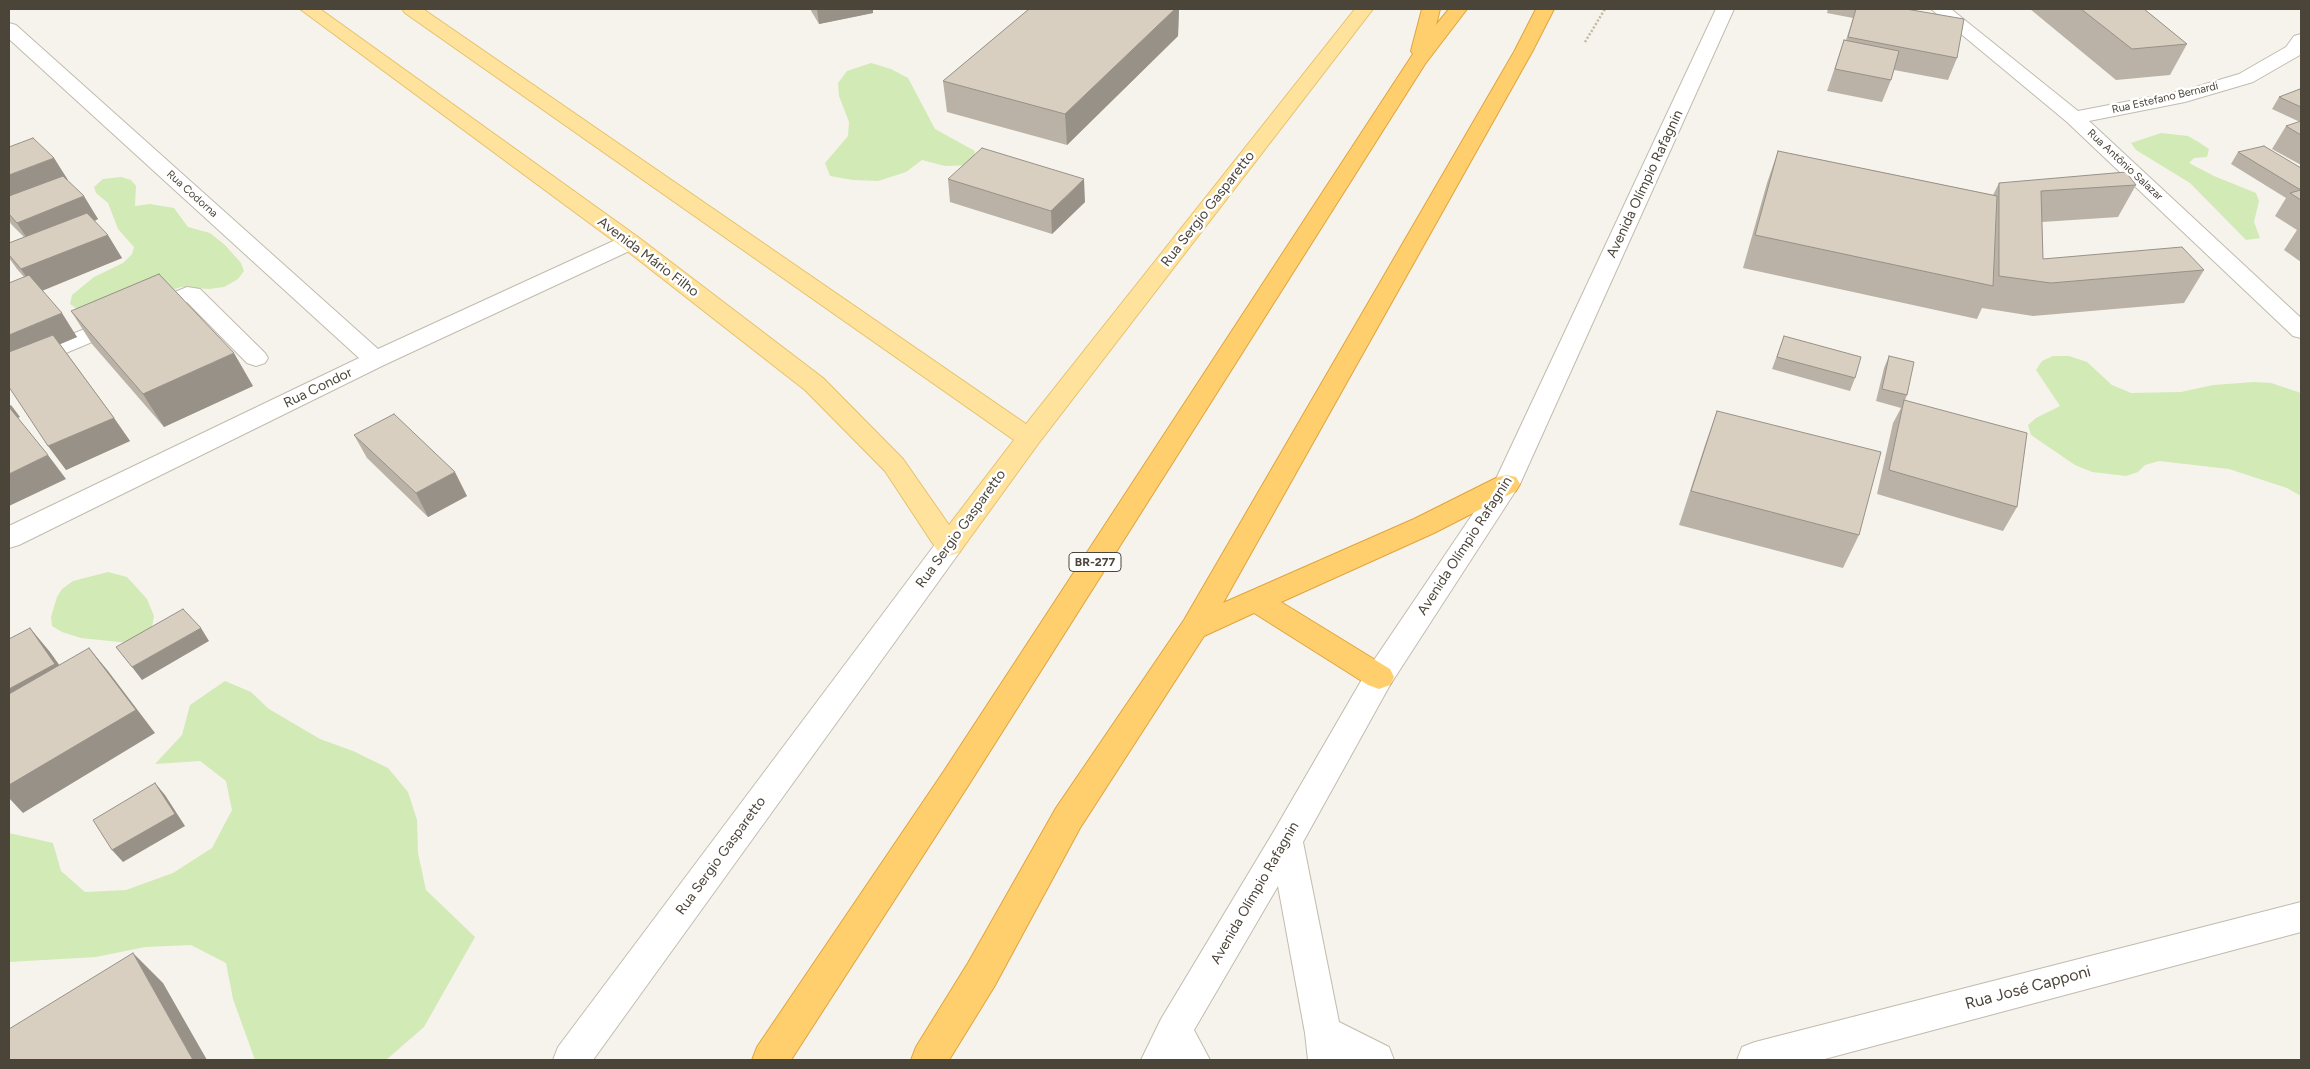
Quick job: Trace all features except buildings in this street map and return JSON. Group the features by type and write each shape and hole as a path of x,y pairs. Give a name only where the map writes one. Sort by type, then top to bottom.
{"highway":[{"path":"1417,62 1431,9"},
{"name":"BR-277","path":"770,1060 955,780 1417,62 1458,9"},
{"path":"929,1060 981,975 1068,818 1194,628 1523,52 1545,9"},
{"path":"1194,628 1424,526 1508,484"},
{"path":"1257,601 1379,677"}],"main road":[{"name":"Avenida Mário Filho","path":"309,9 630,242 814,384 894,465 949,546"},
{"path":"411,9 1029,438"},
{"name":"Rua Sergio Gasparetto","path":"949,546 1029,438 1364,9"}],"street":[{"name":"Avenida Olímpio Rafagnin","path":"1175,1050 1286,841 1379,677 1508,484 1725,9"},
{"name":"Rua Antônio Salazar","path":"1940,9 2074,118 2301,331"},
{"name":"Rua Codorna","path":"9,29 375,360"},
{"name":"Rua Estefano Bernardi","path":"2074,118 2185,96 2246,78 2293,51 2301,40"},
{"name":"Rua Condor","path":"9,538 375,360 630,242"},
{"path":"9,369 187,294 192,294 256,358"},
{"name":"Rua Sergio Gasparetto","path":"571,1060 949,546"},
{"path":"1286,841 1324,1047 1376,1060"},
{"name":"Rua José Capponi","path":"1755,1060 2301,917"}],"path":[{"path":"1585,42 1605,9"}],"green space":[{"path":"871,63 891,69 908,78 935,129 975,151 973,165 945,166 922,160 906,172 878,181 853,180 830,176 825,163 848,136 849,122 839,96 838,83 847,71"},
{"path":"2161,133 2188,136 2200,143 2209,149 2207,157 2194,158 2189,163 2214,176 2256,193 2259,201 2254,222 2260,238 2246,240 2190,183 2136,150 2131,143"},
{"path":"121,177 131,180 136,186 135,206 150,204 174,208 188,227 210,233 225,245 241,263 244,271 238,279 224,287 209,289 181,287 150,298 77,309 70,304 72,295 94,277 123,263 132,254 134,247 118,229 108,203 96,193 94,187 103,179"},
{"path":"2053,356 2069,356 2087,362 2112,385 2131,393 2181,392 2213,385 2254,382 2271,383 2301,393 2301,496 2287,488 2229,469 2159,461 2145,465 2138,472 2126,476 2092,472 2075,465 2031,435 2028,425 2036,418 2060,406 2036,370 2042,361"},
{"path":"108,572 127,577 147,599 154,616 151,632 129,643 81,638 62,632 52,626 51,617 57,597 62,589 73,581"},
{"path":"225,681 251,692 269,709 320,739 353,751 388,768 408,792 417,820 418,853 426,890 475,937 424,1027 386,1060 255,1060 233,999 226,963 191,945 145,947 96,957 9,962 9,833 53,843 61,871 85,892 126,890 173,873 212,848 232,810 226,781 200,761 155,764 182,735 190,705"}]}
